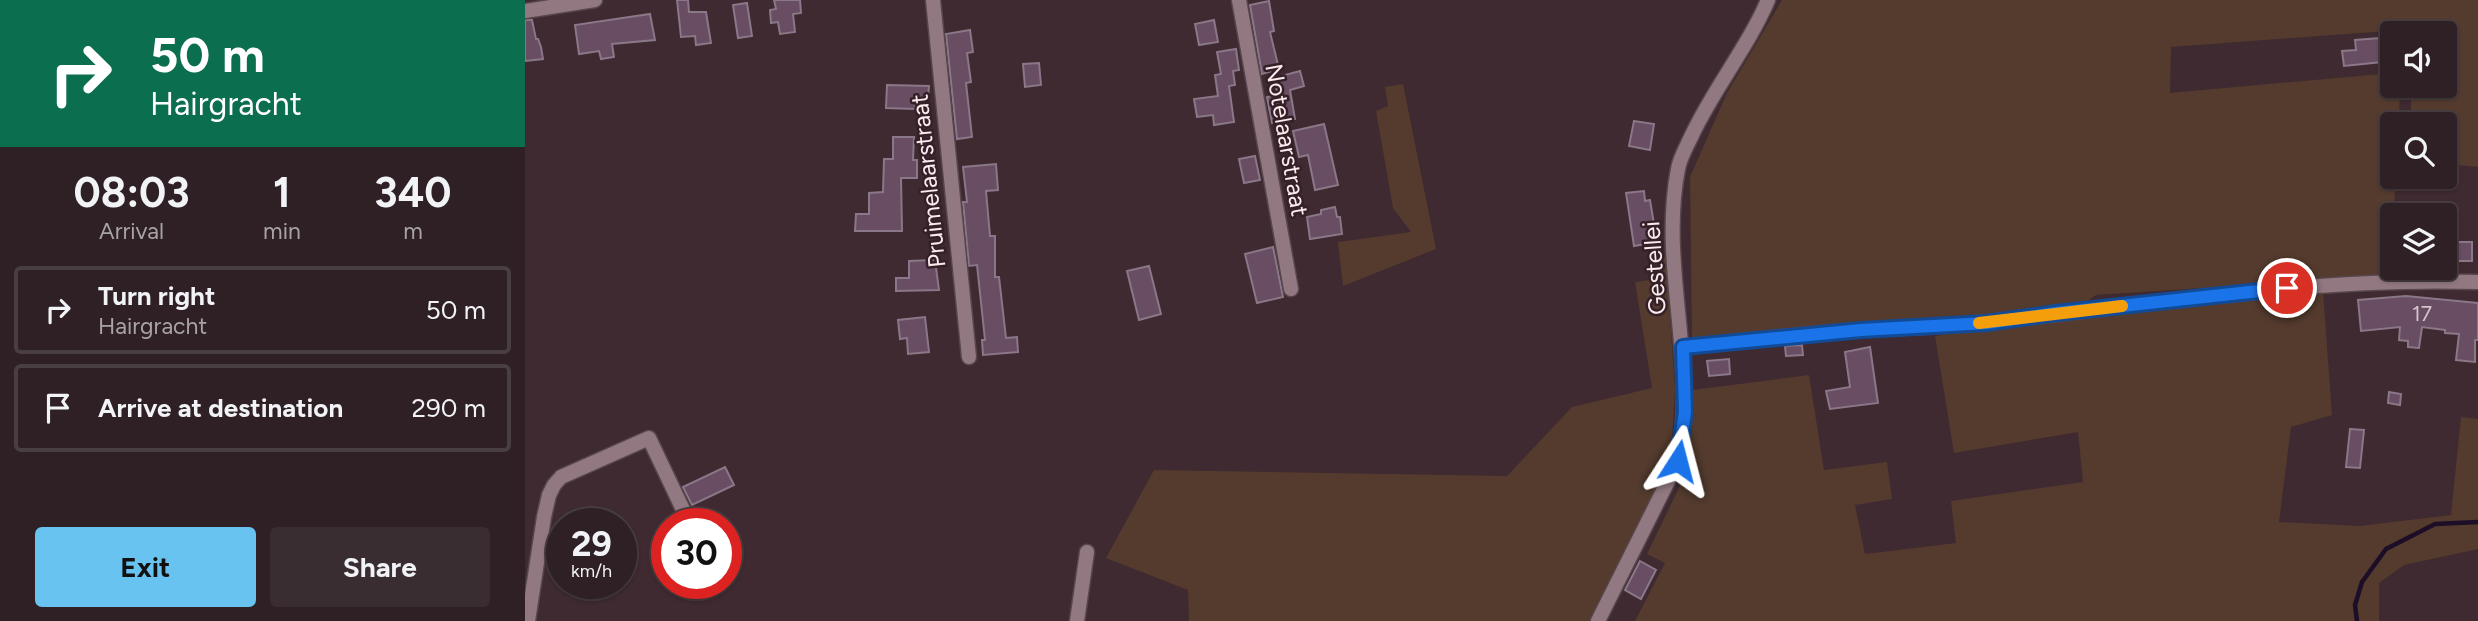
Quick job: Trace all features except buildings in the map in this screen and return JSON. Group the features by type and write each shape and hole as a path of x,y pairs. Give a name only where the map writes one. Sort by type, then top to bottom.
{"street":[{"path":"525,11 595,0"},
{"name":"Pruimelaarstraat","path":"933,0 969,357"},
{"name":"Notelaarstraat","path":"1239,0 1291,289"},
{"name":"Gestellei","path":"1598,621 1678,461 1685,412 1683,347 1673,248 1672,206 1678,165 1697,124 1768,0"},
{"path":"1683,347 1861,330 1987,323 2262,290 2410,280 2478,282"},
{"path":"528,621 549,495 561,477 649,438 682,508"},
{"path":"1077,621 1087,552"}],"shaded area":[{"path":"1782,0 2478,0 2478,167 2457,165 2457,112 2411,112 2411,98 2457,98 2457,21 2380,21 2380,32 2171,47 2170,93 2380,74 2380,98 2400,98 2399,112 2380,112 2380,189 2395,189 2394,203 2380,203 2380,276 2096,295 2069,314 2323,292 2332,415 2291,427 2279,522 2360,526 2451,515 2461,417 2478,419 2478,549 2404,565 2379,583 2379,621 1635,621 1665,563 1647,554 1689,467 1693,390 1809,375 1824,470 1887,462 1892,499 1855,505 1865,554 1956,543 1951,501 2083,482 2078,432 1954,453 1935,336 2057,316 1692,339 1690,177 1727,93"},
{"path":"1403,84 1436,249 1343,286 1338,242 1411,232 1393,208 1376,111 1388,106 1385,87"},
{"path":"1666,256 1675,390 1671,459 1592,621 1189,621 1188,590 1106,558 1154,470 1507,476 1572,407 1652,388 1635,282 1650,280 1649,257"}],"waterway":[{"path":"2357,621 2355,605 2362,582 2386,549 2435,524 2478,522"}],"slow traffic":[{"path":"1979,323 2122,306"}],"route":[{"path":"1678,461 1685,412 1683,347 1861,330 1987,323 2287,288"}]}
